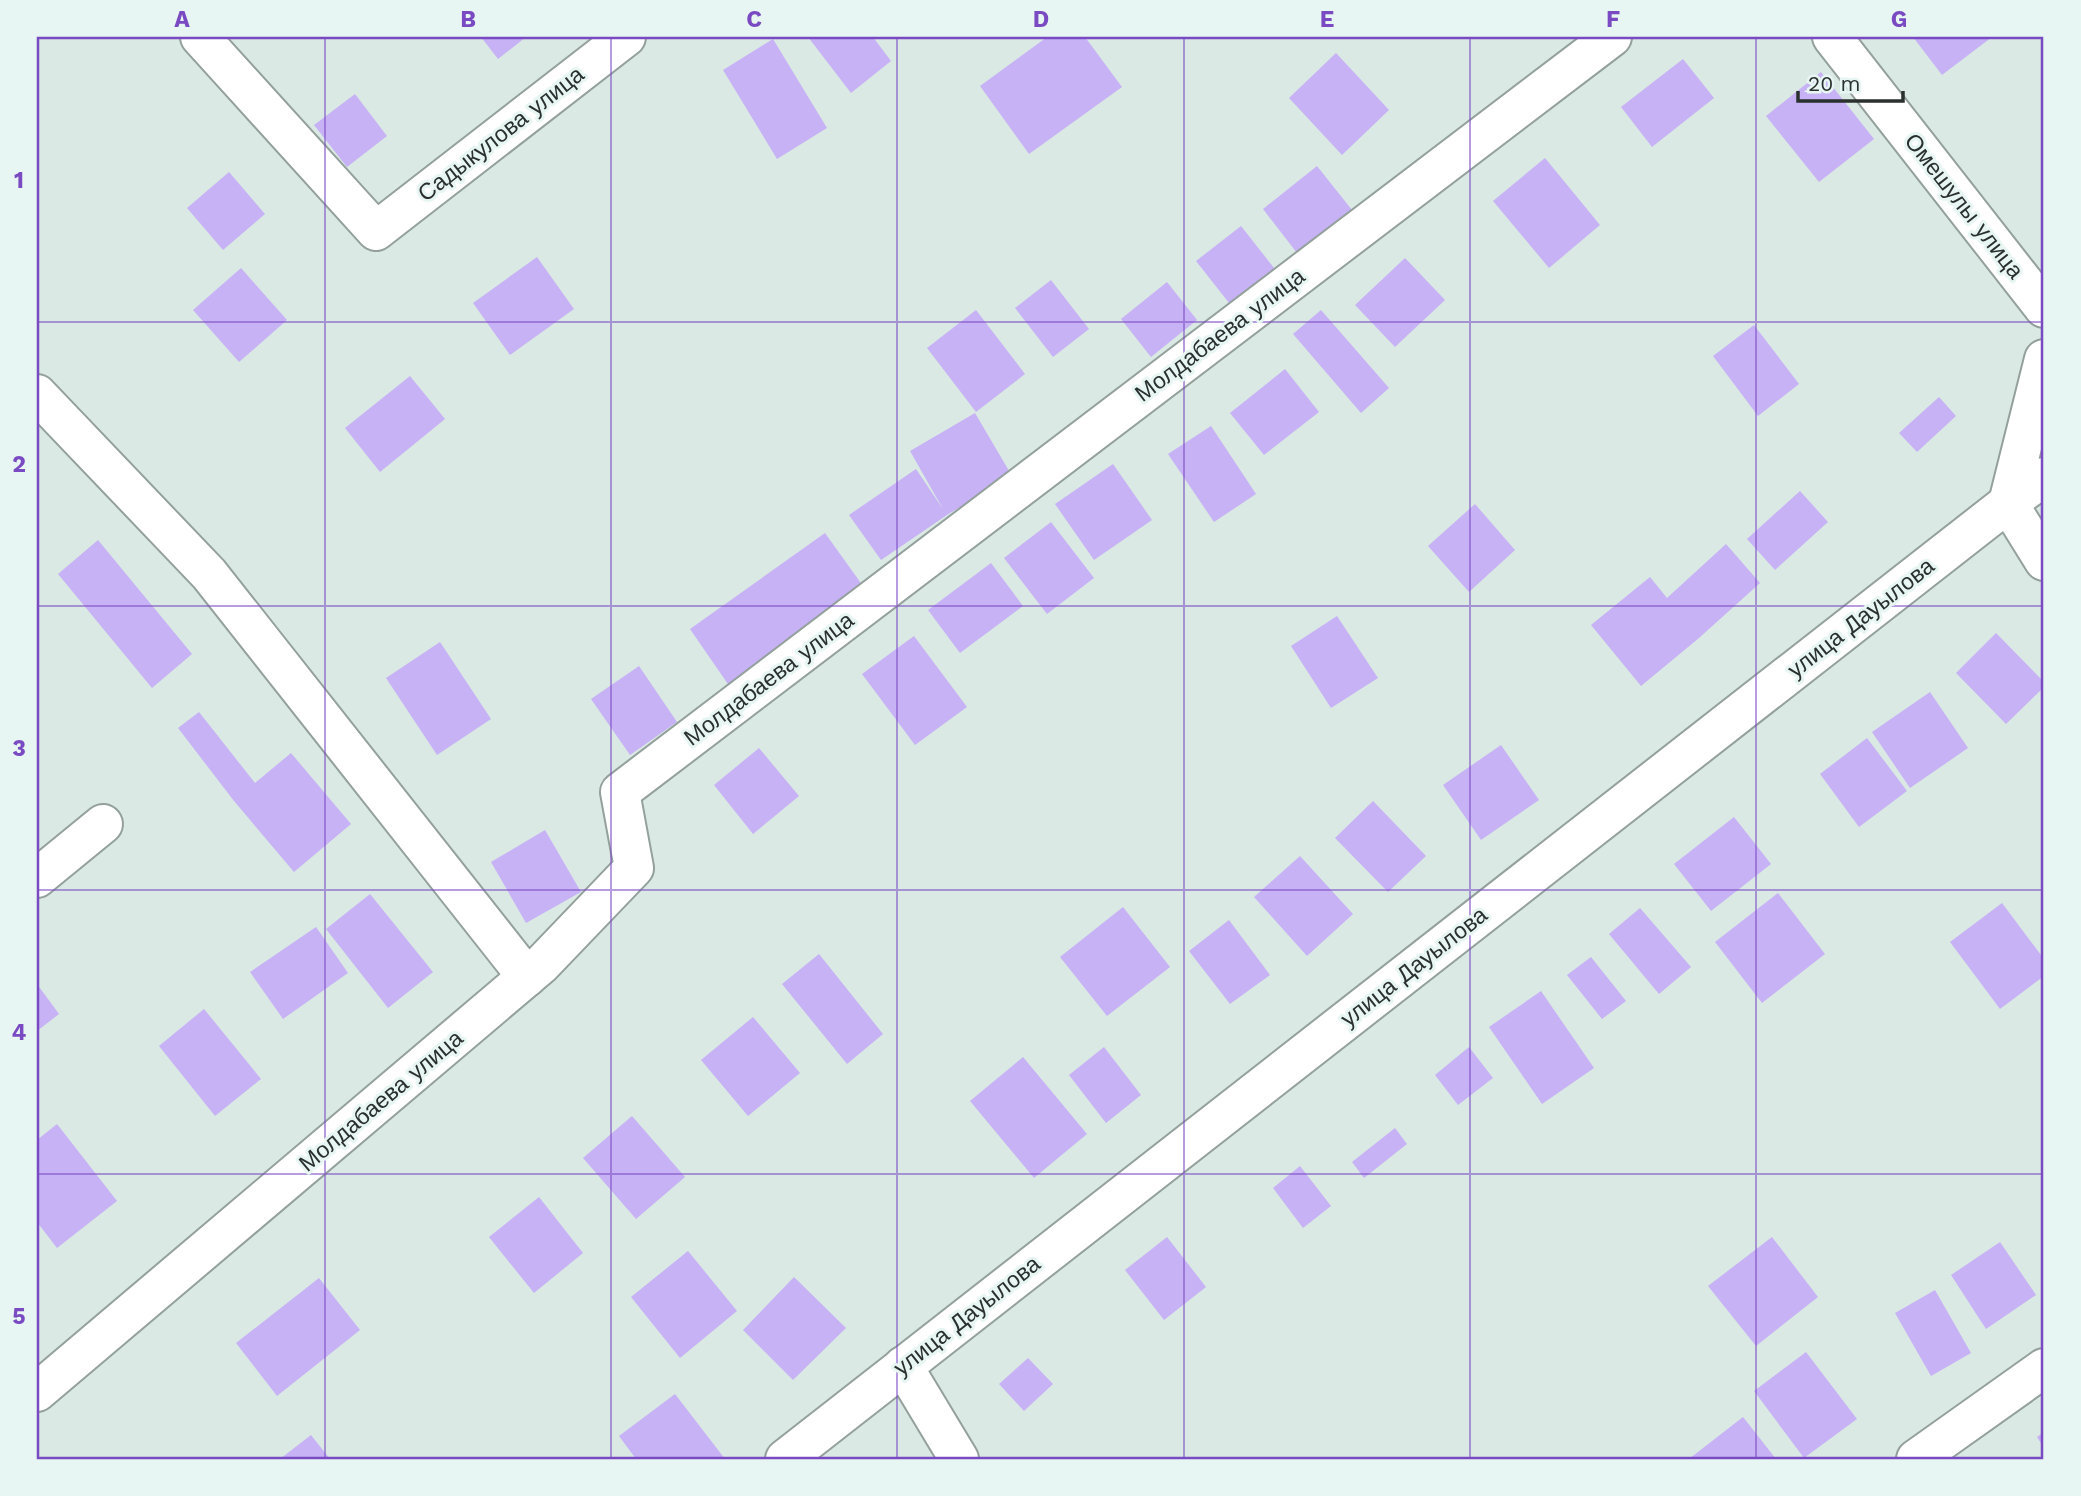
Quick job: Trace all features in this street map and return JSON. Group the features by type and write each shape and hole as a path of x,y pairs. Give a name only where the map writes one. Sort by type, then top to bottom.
{"street":[{"name":"Садыкулова улица","path":"200,37 376,231 626,37"},
{"name":"Молдабаева улица","path":"37,1392 527,977 635,868 620,792 1612,37"},
{"name":"Омешулы улица","path":"1832,37 2044,308"},
{"path":"2044,359 2008,503 2044,561"},
{"path":"37,394 209,574 527,977"},
{"name":"улица Дауылова","path":"785,1459 2044,477"},
{"path":"37,878 103,824"},
{"path":"903,1366 959,1459"},
{"path":"1916,1459 2044,1368"}],"building":[{"path":"481,37 526,37 498,59"},
{"path":"808,37 873,37 891,61 851,93"},
{"path":"1047,37 1085,37 1122,87 1029,154 980,86"},
{"path":"1913,37 1992,37 1942,75"},
{"path":"773,39 827,128 777,159 723,70"},
{"path":"1336,53 1389,110 1342,155 1289,98"},
{"path":"1683,59 1714,98 1652,147 1621,107"},
{"path":"1821,72 1874,139 1819,182 1766,116"},
{"path":"355,94 387,136 347,167 314,125"},
{"path":"1545,158 1600,225 1549,268 1493,201"},
{"path":"1317,166 1352,210 1297,253 1263,209"},
{"path":"229,172 265,214 223,250 187,208"},
{"path":"1241,226 1278,273 1233,308 1196,261"},
{"path":"537,257 574,309 510,355 473,303"},
{"path":"1405,258 1445,300 1395,347 1355,305"},
{"path":"241,268 287,320 239,362 193,310"},
{"path":"1051,280 1089,329 1053,357 1015,308"},
{"path":"1167,282 1197,320 1151,357 1121,319"},
{"path":"976,310 1025,374 976,412 927,348"},
{"path":"1321,310 1389,388 1361,413 1293,334"},
{"path":"1754,325 1799,384 1758,416 1713,356"},
{"path":"1285,369 1319,412 1264,455 1230,413"},
{"path":"410,376 445,419 380,472 345,428"},
{"path":"1939,397 1956,416 1917,452 1899,433"},
{"path":"975,413 1012,476 947,515 881,560 849,515 916,469 943,509 910,451"},
{"path":"1211,426 1256,494 1214,522 1168,454"},
{"path":"1113,464 1152,520 1094,560 1055,504"},
{"path":"1800,491 1828,522 1775,570 1747,539"},
{"path":"1475,504 1515,550 1469,592 1428,546"},
{"path":"1051,522 1094,578 1047,614 1004,558"},
{"path":"825,533 868,593 732,690 690,629"},
{"path":"98,540 192,654 152,688 58,574"},
{"path":"1726,544 1760,583 1641,686 1591,625 1650,577 1667,598"},
{"path":"991,563 1023,606 960,653 928,610"},
{"path":"1337,616 1378,678 1331,708 1291,646"},
{"path":"1996,633 2044,682 2044,687 2006,724 1956,673"},
{"path":"914,636 967,707 915,745 862,674"},
{"path":"440,642 491,719 437,755 386,678"},
{"path":"639,666 677,722 630,755 591,699"},
{"path":"1930,692 1968,748 1910,788 1872,732"},
{"path":"199,712 255,783 291,753 351,824 294,872 234,801 178,728"},
{"path":"1867,738 1907,791 1859,827 1820,774"},
{"path":"1501,745 1539,800 1481,840 1443,785"},
{"path":"759,748 799,796 753,834 714,785"},
{"path":"1373,801 1426,856 1388,892 1335,838"},
{"path":"1734,817 1771,864 1711,911 1674,864"},
{"path":"545,830 581,892 526,923 491,862"},
{"path":"1300,856 1353,914 1307,956 1254,897"},
{"path":"1778,893 1825,954 1762,1003 1715,942"},
{"path":"370,894 433,972 388,1008 326,929"},
{"path":"2002,903 2044,959 2044,976 2000,1009 1950,942"},
{"path":"1123,907 1170,967 1107,1016 1060,957"},
{"path":"1640,908 1691,967 1659,994 1609,934"},
{"path":"1229,920 1270,975 1230,1004 1189,951"},
{"path":"316,927 348,973 283,1019 250,972"},
{"path":"819,954 883,1034 847,1064 782,984"},
{"path":"1591,957 1626,1001 1602,1019 1567,975"},
{"path":"37,984 59,1014 37,1031"},
{"path":"1541,991 1594,1068 1542,1104 1489,1027"},
{"path":"204,1009 261,1079 215,1116 159,1046"},
{"path":"753,1017 800,1073 748,1116 701,1060"},
{"path":"1104,1047 1141,1095 1106,1123 1069,1075"},
{"path":"1469,1047 1493,1078 1458,1105 1435,1075"},
{"path":"1023,1057 1087,1134 1034,1178 970,1101"},
{"path":"632,1116 685,1177 636,1219 583,1158"},
{"path":"57,1124 117,1201 57,1248 37,1222 37,1140"},
{"path":"1395,1128 1407,1144 1364,1178 1352,1162"},
{"path":"1300,1166 1331,1206 1303,1228 1273,1188"},
{"path":"539,1197 583,1253 534,1293 489,1237"},
{"path":"1167,1237 1206,1287 1164,1320 1125,1270"},
{"path":"1772,1237 1818,1297 1756,1346 1708,1286"},
{"path":"2000,1242 2036,1295 1986,1329 1951,1275"},
{"path":"688,1251 737,1311 680,1358 631,1297"},
{"path":"794,1277 846,1328 793,1380 743,1330"},
{"path":"319,1278 360,1330 277,1396 236,1343"},
{"path":"1935,1290 1971,1353 1931,1376 1895,1313"},
{"path":"1806,1352 1857,1419 1804,1458 1754,1391"},
{"path":"1028,1358 1053,1384 1024,1411 999,1384"},
{"path":"675,1394 725,1459 636,1459 619,1436"},
{"path":"1743,1417 1776,1459 1689,1459"},
{"path":"2044,1432 2044,1448 2037,1437"},
{"path":"311,1435 330,1459 280,1459"}]}
